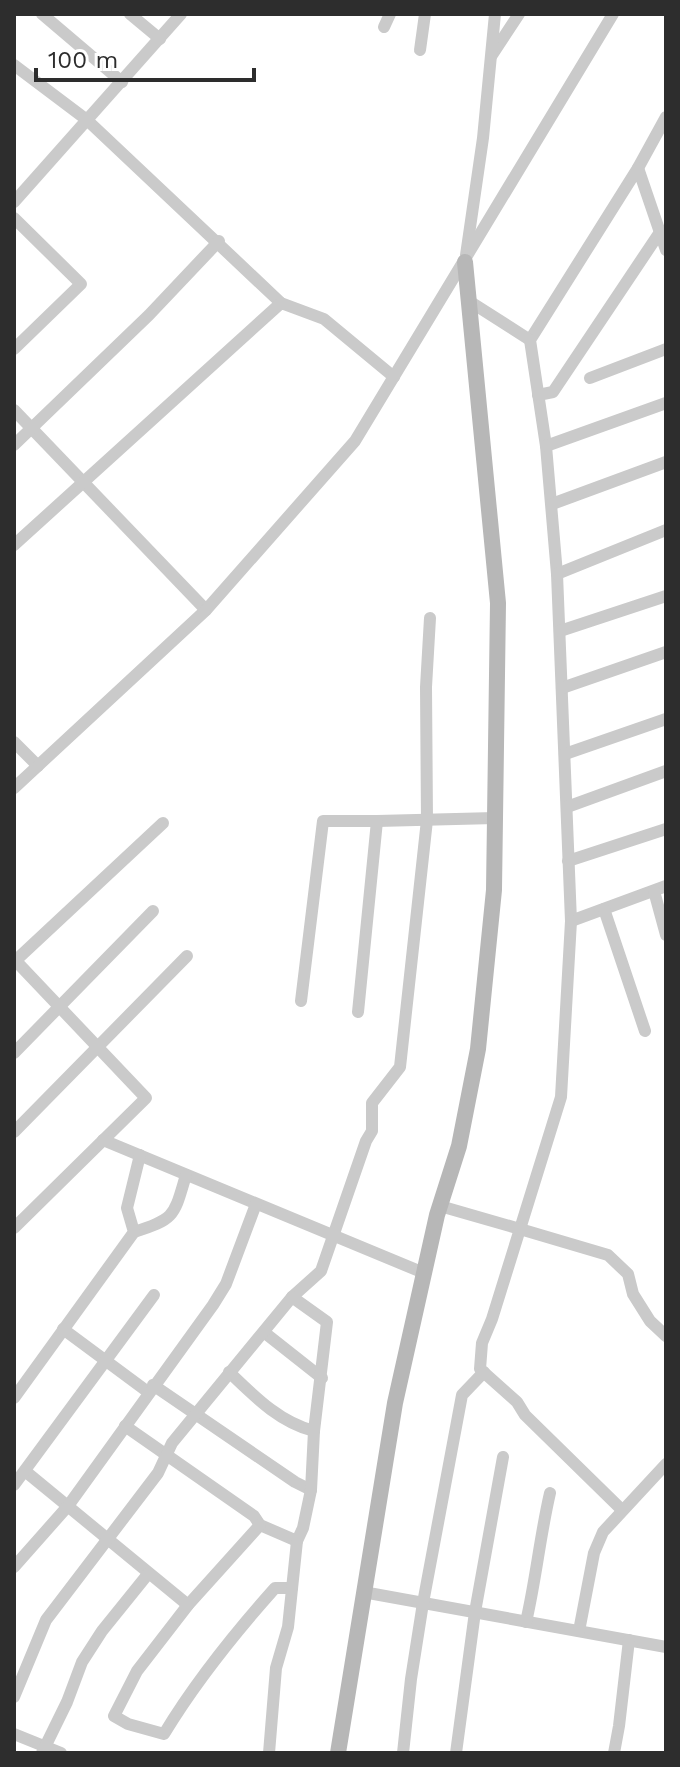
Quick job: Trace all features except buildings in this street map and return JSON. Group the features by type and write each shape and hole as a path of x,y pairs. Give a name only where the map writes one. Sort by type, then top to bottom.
{"street":[{"path":"42,14 122,82"},
{"path":"130,14 160,39"},
{"path":"14,202 181,14"},
{"path":"384,27 390,14"},
{"path":"420,50 425,14"},
{"path":"338,1753 395,1403 440,1206 459,1146 478,1049 494,890 498,603 465,262 483,138 495,14"},
{"path":"491,56 519,14"},
{"path":"14,788 206,610 355,441 613,14"},
{"path":"14,65 87,120 219,241 281,303 324,319 394,377"},
{"path":"621,1509 525,1415 517,1402 480,1369 482,1343 561,1097 571,921 557,574 546,446 530,340 638,168 666,117"},
{"path":"638,168 666,250"},
{"path":"14,218 81,284 14,349"},
{"path":"538,395 553,392 660,232"},
{"path":"14,445 149,315 219,241"},
{"path":"469,301 530,340"},
{"path":"14,545 281,303"},
{"path":"590,378 666,349"},
{"path":"546,446 666,403"},
{"path":"14,410 206,610"},
{"path":"552,504 666,462"},
{"path":"557,574 666,530"},
{"path":"560,631 666,596"},
{"path":"14,1697 46,1620 158,1473 172,1443 292,1297 321,1271 372,1131 372,1103 400,1067 427,820 426,687 429,666 426,653 430,618"},
{"path":"562,688 666,652"},
{"path":"565,754 666,719"},
{"path":"14,742 38,766"},
{"path":"567,807 666,771"},
{"path":"301,1001 323,821 495,818"},
{"path":"358,1012 377,821"},
{"path":"14,1228 146,1098 15,960 163,823"},
{"path":"568,861 666,829"},
{"path":"571,921 660,888 666,935"},
{"path":"604,909 645,1031"},
{"path":"14,1053 153,911"},
{"path":"14,1132 187,956"},
{"path":"103,1140 424,1273"},
{"path":"134,1232 127,1208 140,1155"},
{"path":"14,1398 134,1232 163,1223 175,1211 186,1175"},
{"path":"14,1567 68,1506 226,1284 256,1204"},
{"path":"440,1206 608,1255 628,1274 633,1294 650,1321 666,1336"},
{"path":"14,1485 154,1295"},
{"path":"269,1753 276,1668 288,1627 297,1541 311,1490 314,1431 327,1322 292,1297"},
{"path":"63,1329 106,1360 311,1490"},
{"path":"265,1333 322,1378"},
{"path":"229,1372 261,1403 298,1427 314,1431"},
{"path":"403,1753 423,1603 462,1395 484,1372"},
{"path":"125,1426 254,1516 260,1525 297,1541"},
{"path":"456,1753 475,1612 503,1457"},
{"path":"579,1631 594,1553 603,1532 621,1509 666,1464"},
{"path":"25,1471 188,1605"},
{"path":"526,1622 539,1566 539,1544 550,1493"},
{"path":"260,1525 188,1605 137,1671 114,1716 128,1724 164,1734 188,1694 231,1637 275,1588 292,1588"},
{"path":"42,1750 67,1702 82,1662 102,1631 148,1574"},
{"path":"363,1592 666,1647"},
{"path":"614,1753 629,1640"},
{"path":"14,1734 42,1750 61,1753"}]}
